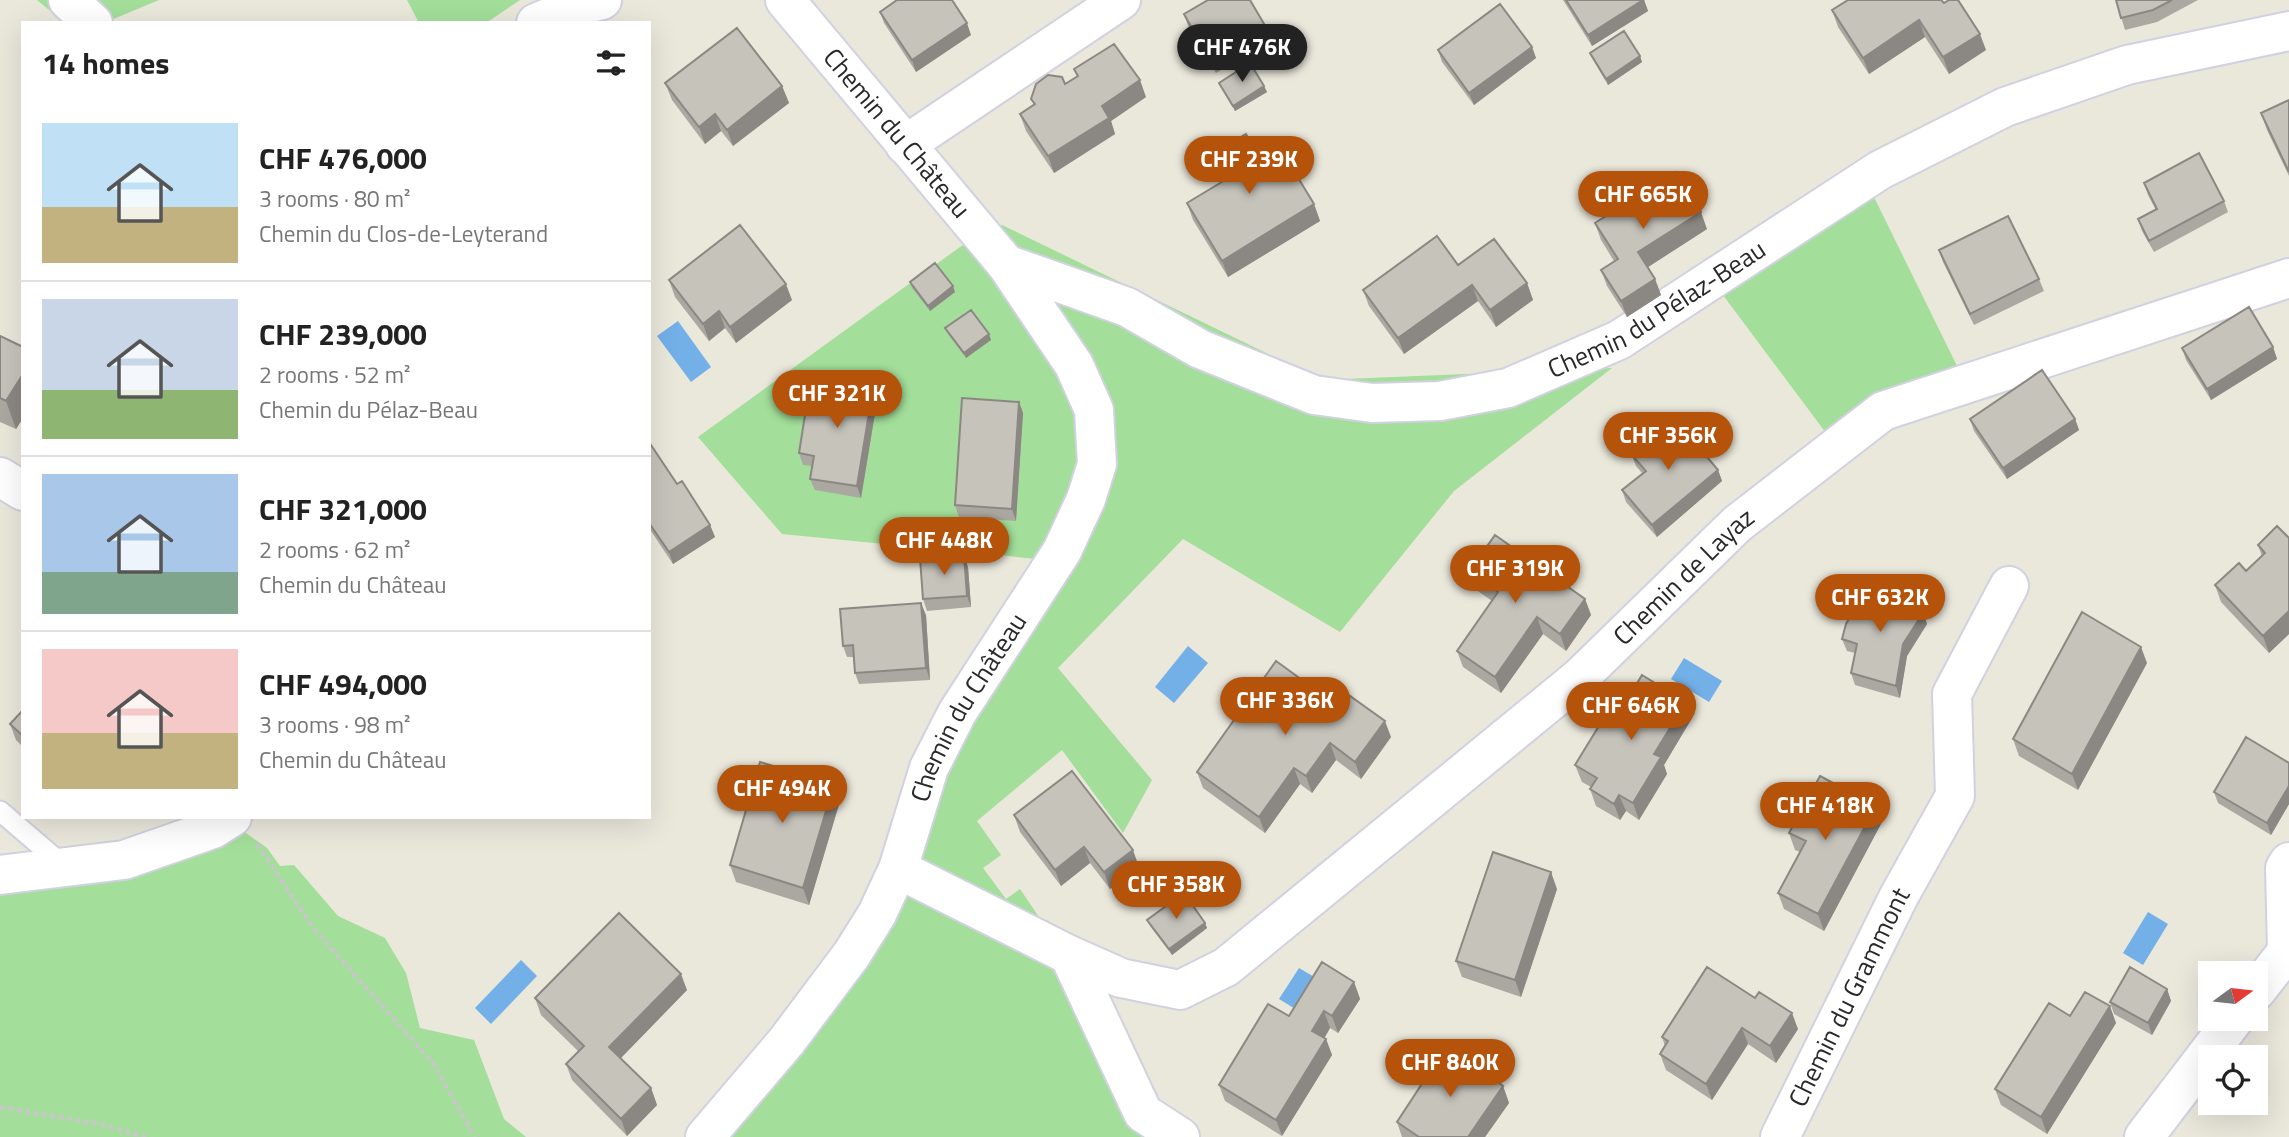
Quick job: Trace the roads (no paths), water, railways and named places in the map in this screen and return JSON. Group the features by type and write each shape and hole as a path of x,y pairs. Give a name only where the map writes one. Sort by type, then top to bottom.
{"street":[{"path":"68,0 91,21"},
{"path":"541,21 573,7 602,0"},
{"name":"Chemin du Château","path":"705,1137 786,1042 852,954 877,914 898,869 929,768 957,713 1062,551 1086,499 1097,464 1094,410 1074,365 1006,264 785,0"},
{"path":"905,145 1121,0"},
{"name":"Chemin du Pélaz-Beau","path":"1006,264 1127,307 1200,349 1314,395 1372,403 1440,401 1508,388 1619,340 1880,170 2005,107 2127,65 2289,31"},
{"name":"Chemin de Layaz","path":"898,869 1121,978 1180,990 1226,967 1579,678 1737,524 1882,411 2289,278"},
{"path":"0,477 21,490"},
{"name":"Chemin du Grammont","path":"1780,1137 1899,895 1955,796 1952,694 2009,586"},
{"path":"0,875 124,860 213,829 242,828"},
{"path":"2268,976 2288,950 2285,868 2289,862"},
{"path":"1069,954 1143,1113 1180,1137"},
{"path":"2144,1137 2225,1031"}],"lane":[{"path":"0,811 65,867"}],"water":[{"path":"678,321 711,367 691,382 657,336"},
{"path":"1188,646 1208,663 1174,703 1155,687"},
{"path":"1684,658 1722,681 1709,702 1671,679"},
{"path":"2148,912 2168,924 2143,965 2123,953"},
{"path":"521,960 537,976 491,1024 475,1008"},
{"path":"1299,968 1316,978 1297,1010 1279,999"}]}
